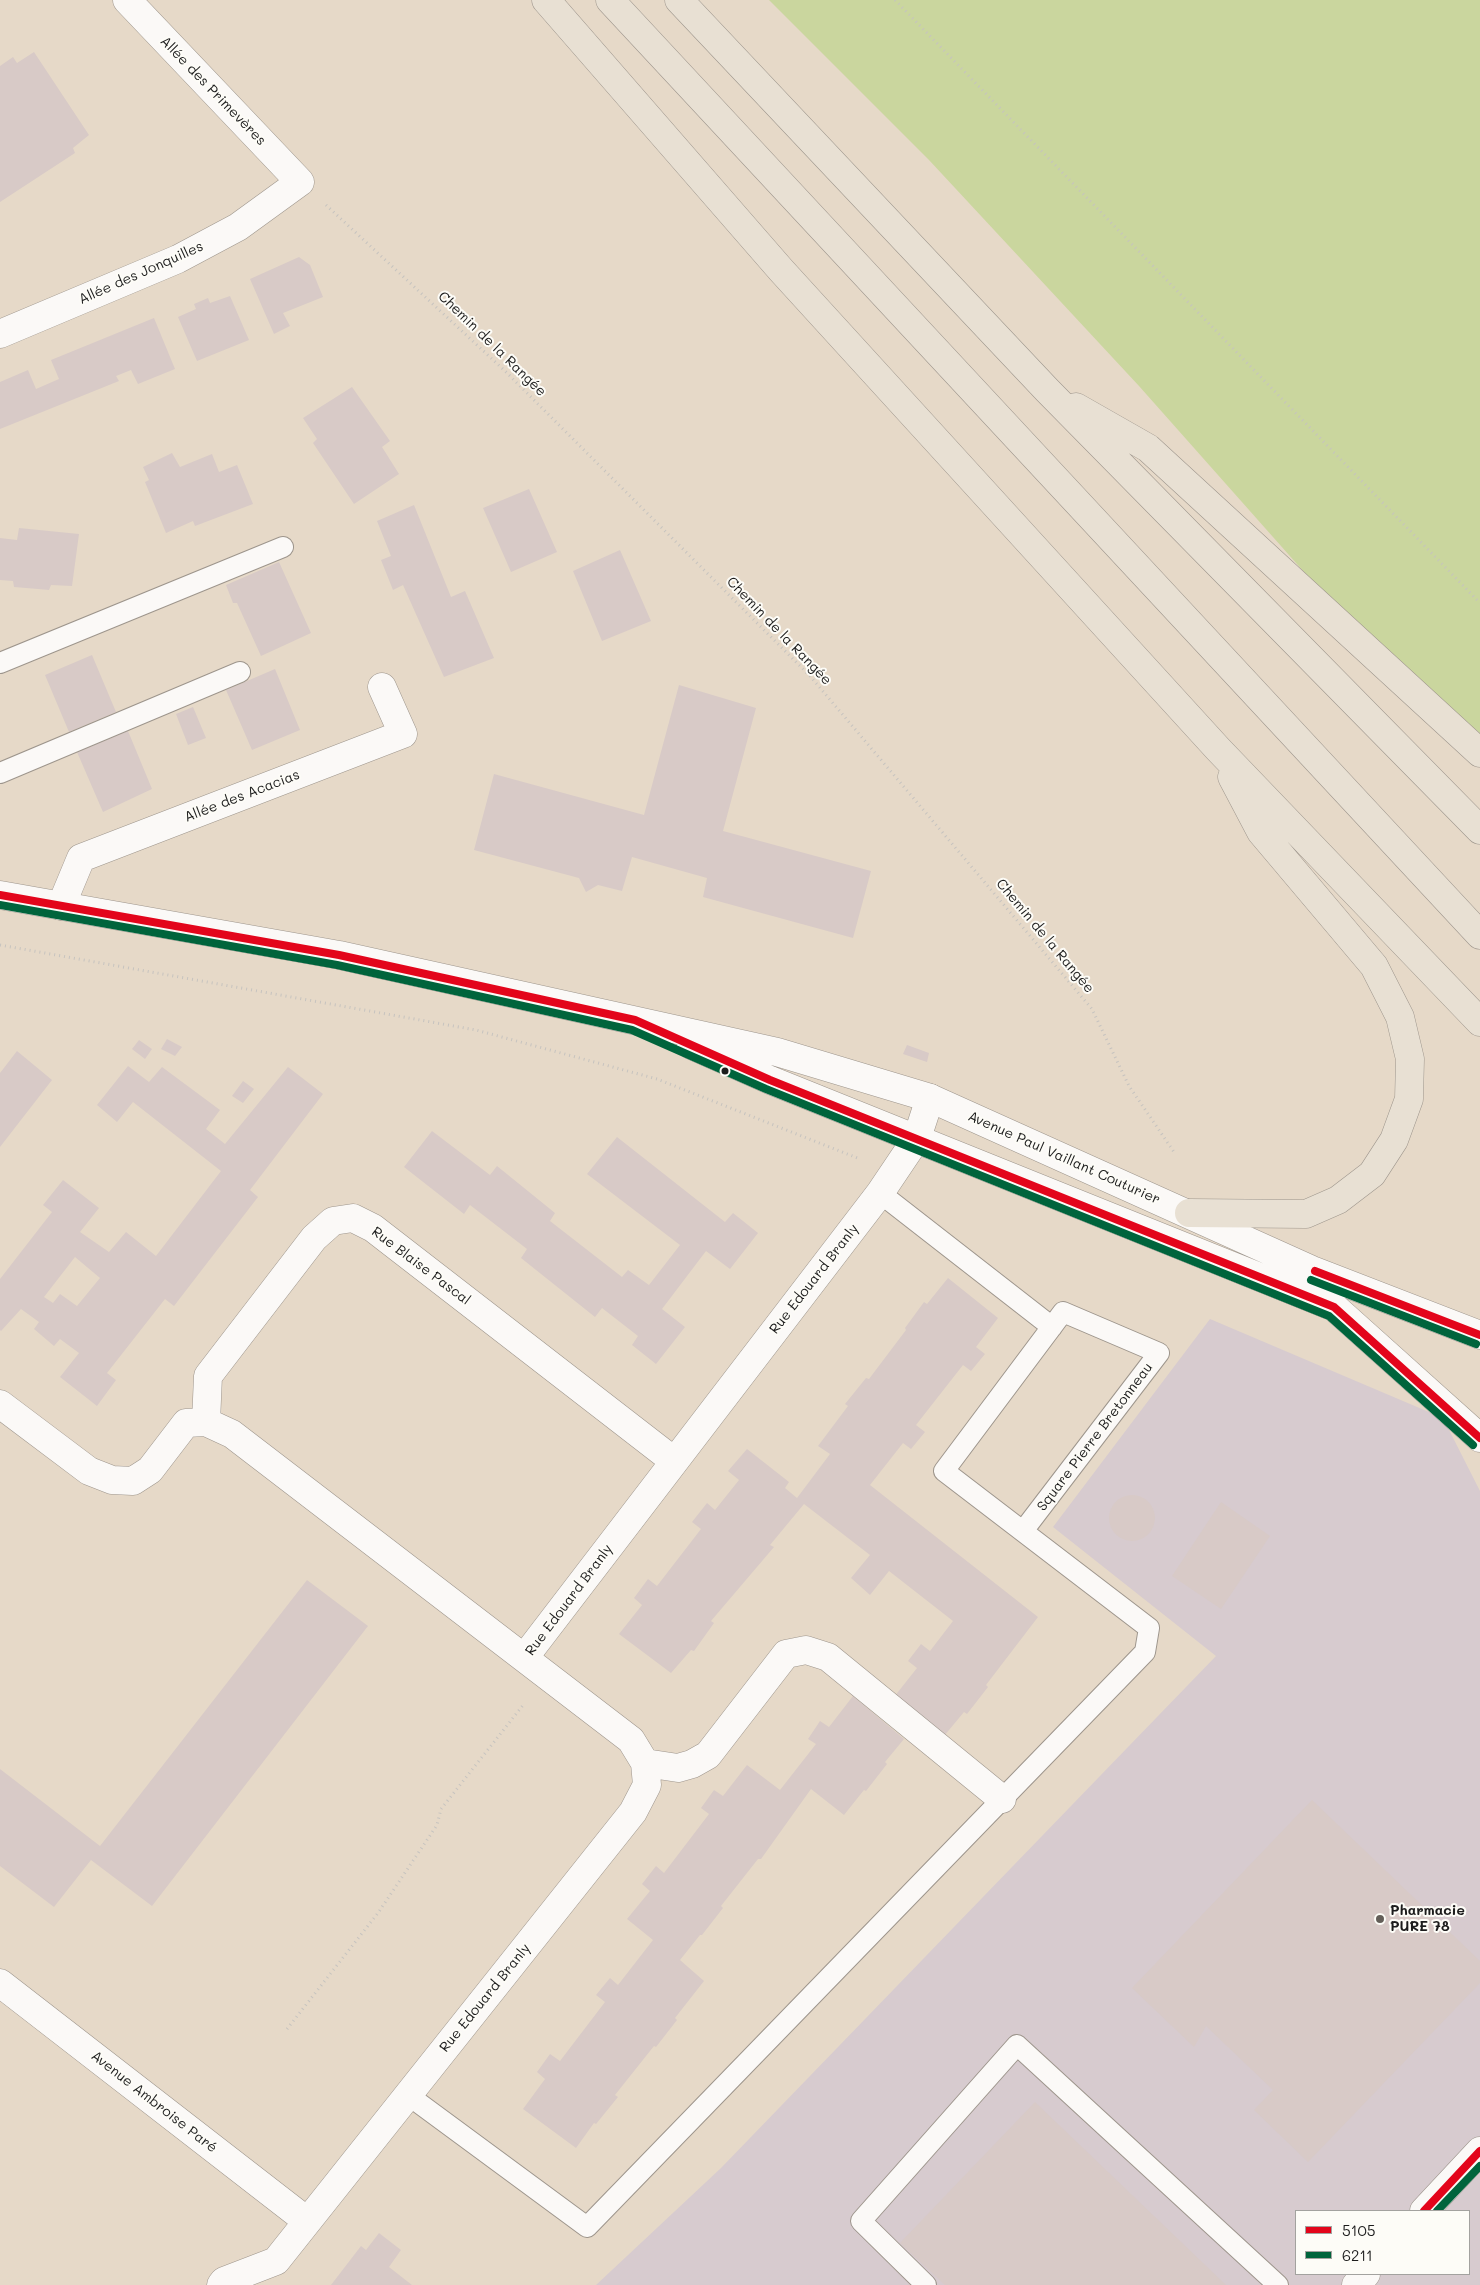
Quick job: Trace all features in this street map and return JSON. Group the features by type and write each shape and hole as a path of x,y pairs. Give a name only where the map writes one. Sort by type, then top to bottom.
{"highway":[{"path":"546,0 781,270 1218,749 1480,1022"},
{"path":"610,0 1480,935"},
{"path":"679,0 1047,390 1480,830"},
{"path":"1047,390 1148,448 1480,753"},
{"path":"1189,1213 1306,1214 1338,1200 1372,1174 1394,1140 1409,1099 1410,1059 1400,1017 1374,966 1261,832 1218,749"}],"street":[{"name":"Allée des Primevères","path":"126,0 300,182"},
{"name":"Allée des Jonquilles","path":"0,334 178,259 238,227 300,182"},
{"name":"Allée des Acacias","path":"61,906 81,858 403,734 382,687"},
{"name":"Avenue Paul Vaillant Couturier","path":"0,895 339,955 777,1052 930,1098 1312,1270 1480,1335"},
{"name":"Avenue Paul Vaillant Couturier","path":"635,1020 770,1080 1334,1306 1480,1438"},
{"name":"Rue Edouard Branly","path":"221,2285 224,2281 276,2261 633,1812 647,1786 645,1763 631,1740 524,1658 887,1183 917,1138 930,1098"},
{"name":"Rue Blaise Pascal","path":"206,1422 208,1376 314,1238 333,1222 352,1218 373,1228 674,1461"},
{"path":"0,1404 89,1471 112,1480 132,1481 150,1470 186,1423 206,1422 232,1434 524,1658"},
{"path":"645,1763 678,1768 692,1764 708,1754 786,1654 806,1650 828,1657 1002,1799"},
{"name":"Avenue Ambroise Paré","path":"0,1983 307,2221"},
{"path":"1425,2210 1480,2151"},
{"path":"1356,2285 1365,2275"}],"lane":[{"path":"0,664 283,547"},
{"path":"0,773 240,672"},
{"path":"887,1183 1052,1328"},
{"name":"Square Pierre Bretonneau","path":"1063,1312 1159,1353 1023,1531 944,1471 1063,1312"},
{"path":"408,2095 587,2227 1145,1652 1149,1628 1023,1531"},
{"path":"926,2285 861,2221 1017,2044 1278,2285"}],"path":[{"path":"895,0 1480,603"},
{"name":"Chemin de la Rangée","path":"300,182 335,212 505,371 810,676 1092,1009 1129,1086 1174,1152"},
{"path":"0,945 476,1030 657,1079 887,1183"},
{"path":"287,2029 378,1913 437,1825 441,1810 524,1703"}],"shaded area":[{"path":"1210,1319 1443,1418 1480,1491 1480,2285 596,2285 721,2168 1216,1656 1053,1527"}],"green space":[{"path":"769,0 1480,0 1480,752 1399,679 1139,386 929,160"}],"building":[{"path":"34,52 89,135 73,148 75,153 0,202 0,66 13,57 17,63"},
{"path":"299,257 310,265 323,297 283,313 290,326 274,334 250,279"},
{"path":"230,296 249,340 197,361 178,317 196,309 194,304 208,298 210,303"},
{"path":"154,318 175,369 138,384 131,370 116,376 119,381 0,429 0,382 28,370 36,389 59,379 51,360"},
{"path":"352,387 390,441 382,447 399,474 354,504 313,443 317,439 303,418"},
{"path":"172,453 180,467 212,454 219,472 237,465 253,504 195,526 193,521 166,533 145,482 149,480 143,467"},
{"path":"529,489 557,552 511,572 483,508"},
{"path":"414,505 451,597 465,591 494,658 444,677 403,585 393,590 381,560 391,556 377,521"},
{"path":"19,528 79,534 72,586 51,585 49,590 14,587 13,581 0,580 0,538 17,540"},
{"path":"620,550 651,621 602,641 573,571"},
{"path":"279,562 311,633 261,656 237,603 233,603 226,585"},
{"path":"92,655 116,712 69,732 45,675"},
{"path":"275,669 300,730 252,750 226,690"},
{"path":"679,685 756,708 723,831 871,871 853,938 703,897 707,878 632,857 622,891 598,885 586,892 579,878 474,850 494,774 644,815"},
{"path":"193,707 206,738 188,745 176,714"},
{"path":"128,731 152,789 103,812 77,752"},
{"path":"167,1039 182,1047 175,1056 161,1049"},
{"path":"139,1040 152,1049 145,1059 132,1049"},
{"path":"907,1045 929,1053 927,1062 903,1054"},
{"path":"17,1051 52,1080 0,1147 0,1073"},
{"path":"128,1066 149,1082 162,1067 220,1110 206,1129 225,1144 288,1067 323,1094 250,1190 258,1197 174,1306 165,1299 107,1373 116,1380 97,1406 60,1377 79,1353 60,1339 54,1346 34,1329 39,1322 21,1309 0,1330 0,1279 52,1212 43,1205 63,1180 99,1208 80,1232 109,1252 126,1232 156,1256 221,1171 133,1102 117,1122 97,1105","holes":["75,1257 100,1278 77,1306 60,1294 53,1303 44,1297"]},
{"path":"243,1081 254,1089 243,1103 232,1096"},
{"path":"432,1131 490,1175 497,1166 555,1213 550,1221 622,1277 628,1270 649,1285 680,1245 587,1174 617,1137 725,1222 733,1213 758,1233 730,1269 706,1251 662,1309 685,1327 656,1364 632,1345 638,1336 602,1308 595,1317 521,1258 527,1249 470,1205 464,1214 404,1167"},
{"path":"948,1278 998,1318 976,1347 985,1354 971,1371 963,1365 916,1425 925,1432 911,1449 903,1443 870,1485 1038,1617 986,1685 988,1687 967,1714 964,1712 944,1736 894,1697 917,1668 908,1661 921,1644 930,1651 953,1621 889,1571 870,1595 851,1578 870,1555 804,1504 770,1545 774,1547 711,1621 714,1623 694,1651 691,1650 671,1673 619,1634 642,1605 634,1598 648,1579 657,1586 701,1529 692,1522 707,1503 715,1510 739,1480 728,1471 747,1449 789,1482 785,1488 797,1498 830,1454 818,1446 848,1406 845,1404 866,1378 869,1379 906,1330 905,1328 924,1302 927,1304"},
{"path":"1137,1495 1149,1501 1154,1509 1154,1527 1149,1535 1141,1540 1127,1541 1115,1535 1110,1527 1109,1513 1115,1501 1123,1496"},
{"path":"1221,1502 1270,1536 1221,1609 1172,1576"},
{"path":"307,1580 368,1626 152,1906 91,1860 54,1907 0,1866 0,1769 100,1846"},
{"path":"853,1696 904,1739 885,1762 887,1764 866,1791 864,1790 844,1815 811,1789 761,1859 758,1859 721,1906 723,1908 680,1960 704,1981 675,2018 677,2020 656,2047 654,2046 615,2095 618,2097 596,2124 594,2123 576,2148 523,2109 545,2079 537,2072 550,2054 560,2061 605,2002 596,1995 610,1978 618,1985 653,1940 627,1919 650,1891 642,1884 656,1866 664,1873 709,1814 701,1808 714,1790 723,1796 747,1765 780,1790 816,1744 808,1739 820,1721 829,1727"},
{"path":"1312,1800 1480,1961 1480,1983 1308,2162 1254,2110 1273,2090 1206,2026 1194,2047 1132,1988"},
{"path":"1035,2102 1226,2285 945,2285 900,2243"},
{"path":"379,2233 401,2250 389,2267 412,2285 331,2285 361,2246 366,2250"}],"transit line":[{"name":"5105","path":"0,895 339,955 635,1020 770,1080 1334,1307 1480,1438"},
{"name":"6211","path":"0,905 337,965 632,1030 766,1089 1329,1316 1473,1445"},
{"name":"5105","path":"1315,1271 1480,1335"},
{"name":"6211","path":"1311,1280 1476,1344"},
{"name":"5105","path":"1425,2210 1480,2151"},
{"name":"6211","path":"1438,2210 1480,2166"}],"place":[{"name":"Pharmacie PURE 78","path":"1380,1919"}]}
